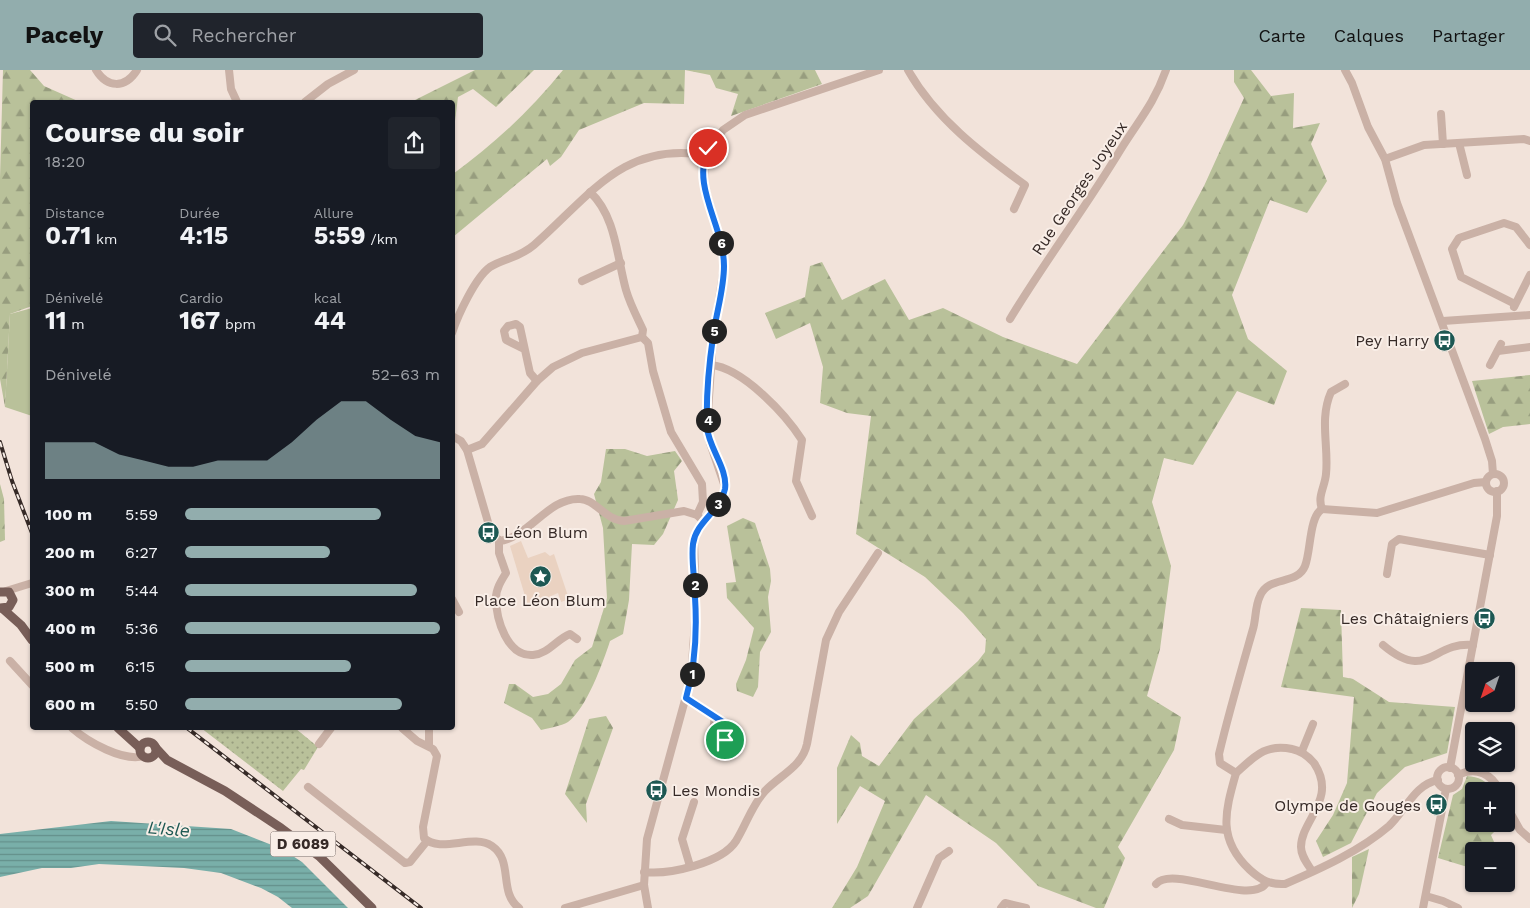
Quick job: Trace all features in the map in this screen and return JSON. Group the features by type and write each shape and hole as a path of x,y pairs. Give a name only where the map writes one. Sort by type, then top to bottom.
{"main road":[{"path":"2,591 11,594 21,625"},
{"path":"13,600 11,605 2,608 21,625 30,637"},
{"name":"D 6089","path":"121,731 144,751 167,760 225,790 282,828 320,857 372,908"},
{"name":"D 6089","path":"144,751 154,754 155,747 167,760"}],"street":[{"path":"96,70 109,84 118,86 127,81 137,70"},
{"path":"229,70 229,81 234,100"},
{"path":"308,100 328,84 354,70"},
{"path":"648,908 644,885 647,840 692,678 696,607 693,545 695,534 703,521 721,500 725,487 710,443 707,427 713,338 724,267 722,245 704,184 705,155 723,130 745,116 864,72 879,70"},
{"path":"908,70 917,86 948,123 1025,186 1014,209"},
{"name":"Rue Georges Joyeux","path":"1010,319 1056,244 1107,173 1154,101 1166,70"},
{"path":"1345,70 1352,83 1368,127 1385,160 1397,203 1443,321 1485,439 1492,461 1493,474"},
{"path":"1441,114 1443,144"},
{"path":"1385,160 1417,147 1524,139 1530,141"},
{"path":"1459,143 1467,175"},
{"path":"455,327 472,292 486,272 495,265 524,252 590,192 628,166 655,154 686,152 705,155"},
{"path":"590,192 597,200 610,226 621,263 627,293 643,330 642,337"},
{"path":"1515,304 1461,277 1452,252 1453,246 1459,238 1504,223 1516,227 1530,245"},
{"path":"582,281 621,263"},
{"path":"1514,316 1515,304 1530,274"},
{"path":"1443,321 1530,315"},
{"path":"475,448 482,444 545,372 572,357 642,337"},
{"path":"642,337 648,343 653,371 671,432 702,484 703,502 697,515"},
{"path":"1490,365 1500,348 1530,347"},
{"path":"524,349 530,373 536,381"},
{"path":"711,365 736,374 777,408 796,430 802,440 796,481 812,516"},
{"path":"1236,773 1220,763 1218,754 1255,622 1259,597 1272,583 1295,577 1302,571 1306,561 1315,518 1322,509 1320,499 1326,472 1325,426 1327,406 1331,392 1345,384"},
{"path":"455,438 462,441 467,450 490,529 499,541 499,553 506,573 497,589 496,597 504,633 511,646 519,652 533,655 550,648 570,634 577,638"},
{"path":"467,450 483,448 488,444"},
{"path":"1493,474 1499,475 1503,479 1503,485 1497,491 1490,490 1486,482 1487,477 1493,474"},
{"path":"1322,509 1378,513 1474,483 1486,482"},
{"path":"1450,768 1499,503 1497,491"},
{"path":"499,541 524,529 560,504 575,499 586,500 610,517 620,520 684,512 697,515 703,521"},
{"path":"1387,574 1392,544 1399,539 1490,555"},
{"path":"644,872 666,872 690,866 726,852 735,841 760,796 804,756 826,640 839,612 878,553"},
{"path":"2,591 30,584"},
{"path":"13,600 16,594 30,584"},
{"path":"455,605 459,612"},
{"path":"1383,645 1403,660 1414,662 1458,646 1473,645"},
{"path":"10,661 30,684"},
{"path":"686,698 715,716"},
{"path":"1302,751 1313,724"},
{"path":"75,730 94,744 130,759 144,751"},
{"path":"319,744 330,730"},
{"path":"404,730 417,741 429,746 436,752 437,759 423,827 423,836 427,841 434,843 480,842 490,845 501,856 507,892 513,904 519,908"},
{"path":"429,730 429,746"},
{"path":"1312,871 1303,856 1302,841 1319,806 1321,786 1317,768 1302,751 1282,747 1266,749 1252,758 1236,773 1226,813 1226,830 1238,857 1267,882 1285,884 1312,871 1373,839 1399,816 1420,789 1428,782 1438,780"},
{"path":"1450,768 1458,775"},
{"path":"1446,789 1441,786 1438,780 1441,771 1450,768"},
{"path":"1458,775 1477,771 1485,773 1494,782"},
{"path":"1446,789 1456,785 1458,775"},
{"path":"308,787 405,863 410,862 427,841"},
{"path":"1423,908 1446,789"},
{"path":"690,866 682,839 694,802"},
{"path":"1169,819 1182,825 1226,830"},
{"path":"1515,821 1520,830 1530,839"},
{"path":"917,908 939,858 949,851"},
{"path":"1156,884 1159,881 1168,879 1204,890 1243,897 1258,894 1265,888 1267,882"},
{"path":"565,908 644,885"},
{"path":"1426,896 1458,908"},
{"path":"1001,908 1005,904 1026,908"}],"green space":[{"path":"3,70 30,70 44,86 76,100 30,100 30,307 10,314 5,407 0,379 0,178"},
{"path":"475,70 534,70 496,107 473,89 458,97 455,121 455,100 415,100"},
{"path":"563,70 685,70 684,104 644,103 579,130 561,157 550,166 547,159 455,235 455,172 483,151 538,99"},
{"path":"685,70 815,70 822,84 731,116 738,94 716,88 710,75"},
{"path":"1234,70 1251,70 1271,96 1294,93 1293,128 1320,123 1311,144 1327,181 1307,213 1270,200 1232,295 1248,339 1287,371 1274,405 1237,391 1193,465 1164,458 1152,502 1171,566 1160,649 1147,696 1181,717 1174,750 1118,847 1125,858 1104,908 1096,908 1038,886 996,843 926,795 868,896 850,908 832,908 857,867 885,801 860,786 837,824 837,768 851,735 860,743 862,756 879,766 914,719 978,661 985,652 986,639 963,613 925,577 856,534 871,416 847,413 820,403 823,367 810,323 776,339 765,313 805,297 810,266 822,262 842,300 885,279 909,320 943,308 1003,337 1077,364 1183,225 1204,186 1244,98 1234,82"},
{"path":"30,309 30,415 5,407 10,314"},
{"path":"1530,375 1530,424 1503,427 1489,434 1472,381"},
{"path":"606,449 625,449 647,456 675,451 682,461 674,471 678,500 663,534 654,545 632,544 629,600 623,634 610,641 598,673 581,707 568,722 541,730 532,718 504,703 509,684 515,684 533,697 548,694 561,684 575,660 592,647 607,598 603,528 594,494 601,482"},
{"path":"0,484 4,499 5,540 0,542"},
{"path":"743,518 755,523 770,569 771,581 768,597 771,632 760,652 758,687 753,697 737,691 736,684 746,660 754,628 727,598 726,583 736,582 727,526"},
{"path":"1301,608 1341,610 1343,677 1353,679 1389,702 1455,707 1447,753 1405,767 1377,793 1351,843 1323,857 1316,841 1333,815 1347,783 1354,697 1281,687"},
{"path":"606,716 613,728 586,804 587,823 565,794 589,719"},
{"path":"204,730 297,730 318,747 304,770 301,769 283,791"},
{"path":"1467,776 1475,777 1485,782 1465,782 1465,832 1494,832 1491,835 1494,842 1465,842 1465,866 1438,858 1453,795 1462,789"},
{"path":"1369,849 1359,894 1352,908 1352,857"}],"shaded area":[{"name":"Place Léon Blum","path":"521,541 528,558 545,552 550,556 554,554 569,599 561,602 558,593 551,596 548,600 528,606 510,546"}],"water":[{"name":"L'Isle","path":"111,821 231,829 282,849 302,862 348,908 292,908 278,897 261,888 221,873 184,868 99,864 71,868 42,868 0,877 0,834"}],"railway":[{"path":"0,442 12,481 30,528"},
{"path":"190,730 421,908"}],"place":[{"name":"Pey Harry","path":"1445,340"},
{"name":"Léon Blum","path":"488,532"},
{"name":"Place Léon Blum","path":"540,576"},
{"name":"Les Châtaigniers","path":"1485,618"},
{"name":"Les Mondis","path":"656,790"},
{"name":"Olympe de Gouges","path":"1437,805"}],"route":[{"path":"708,148 704,161 704,184 722,245 724,267 713,338 707,427 710,443 721,470 725,487 721,500 698,527 694,539 696,607 692,678 686,698 726,724 725,740"}]}
